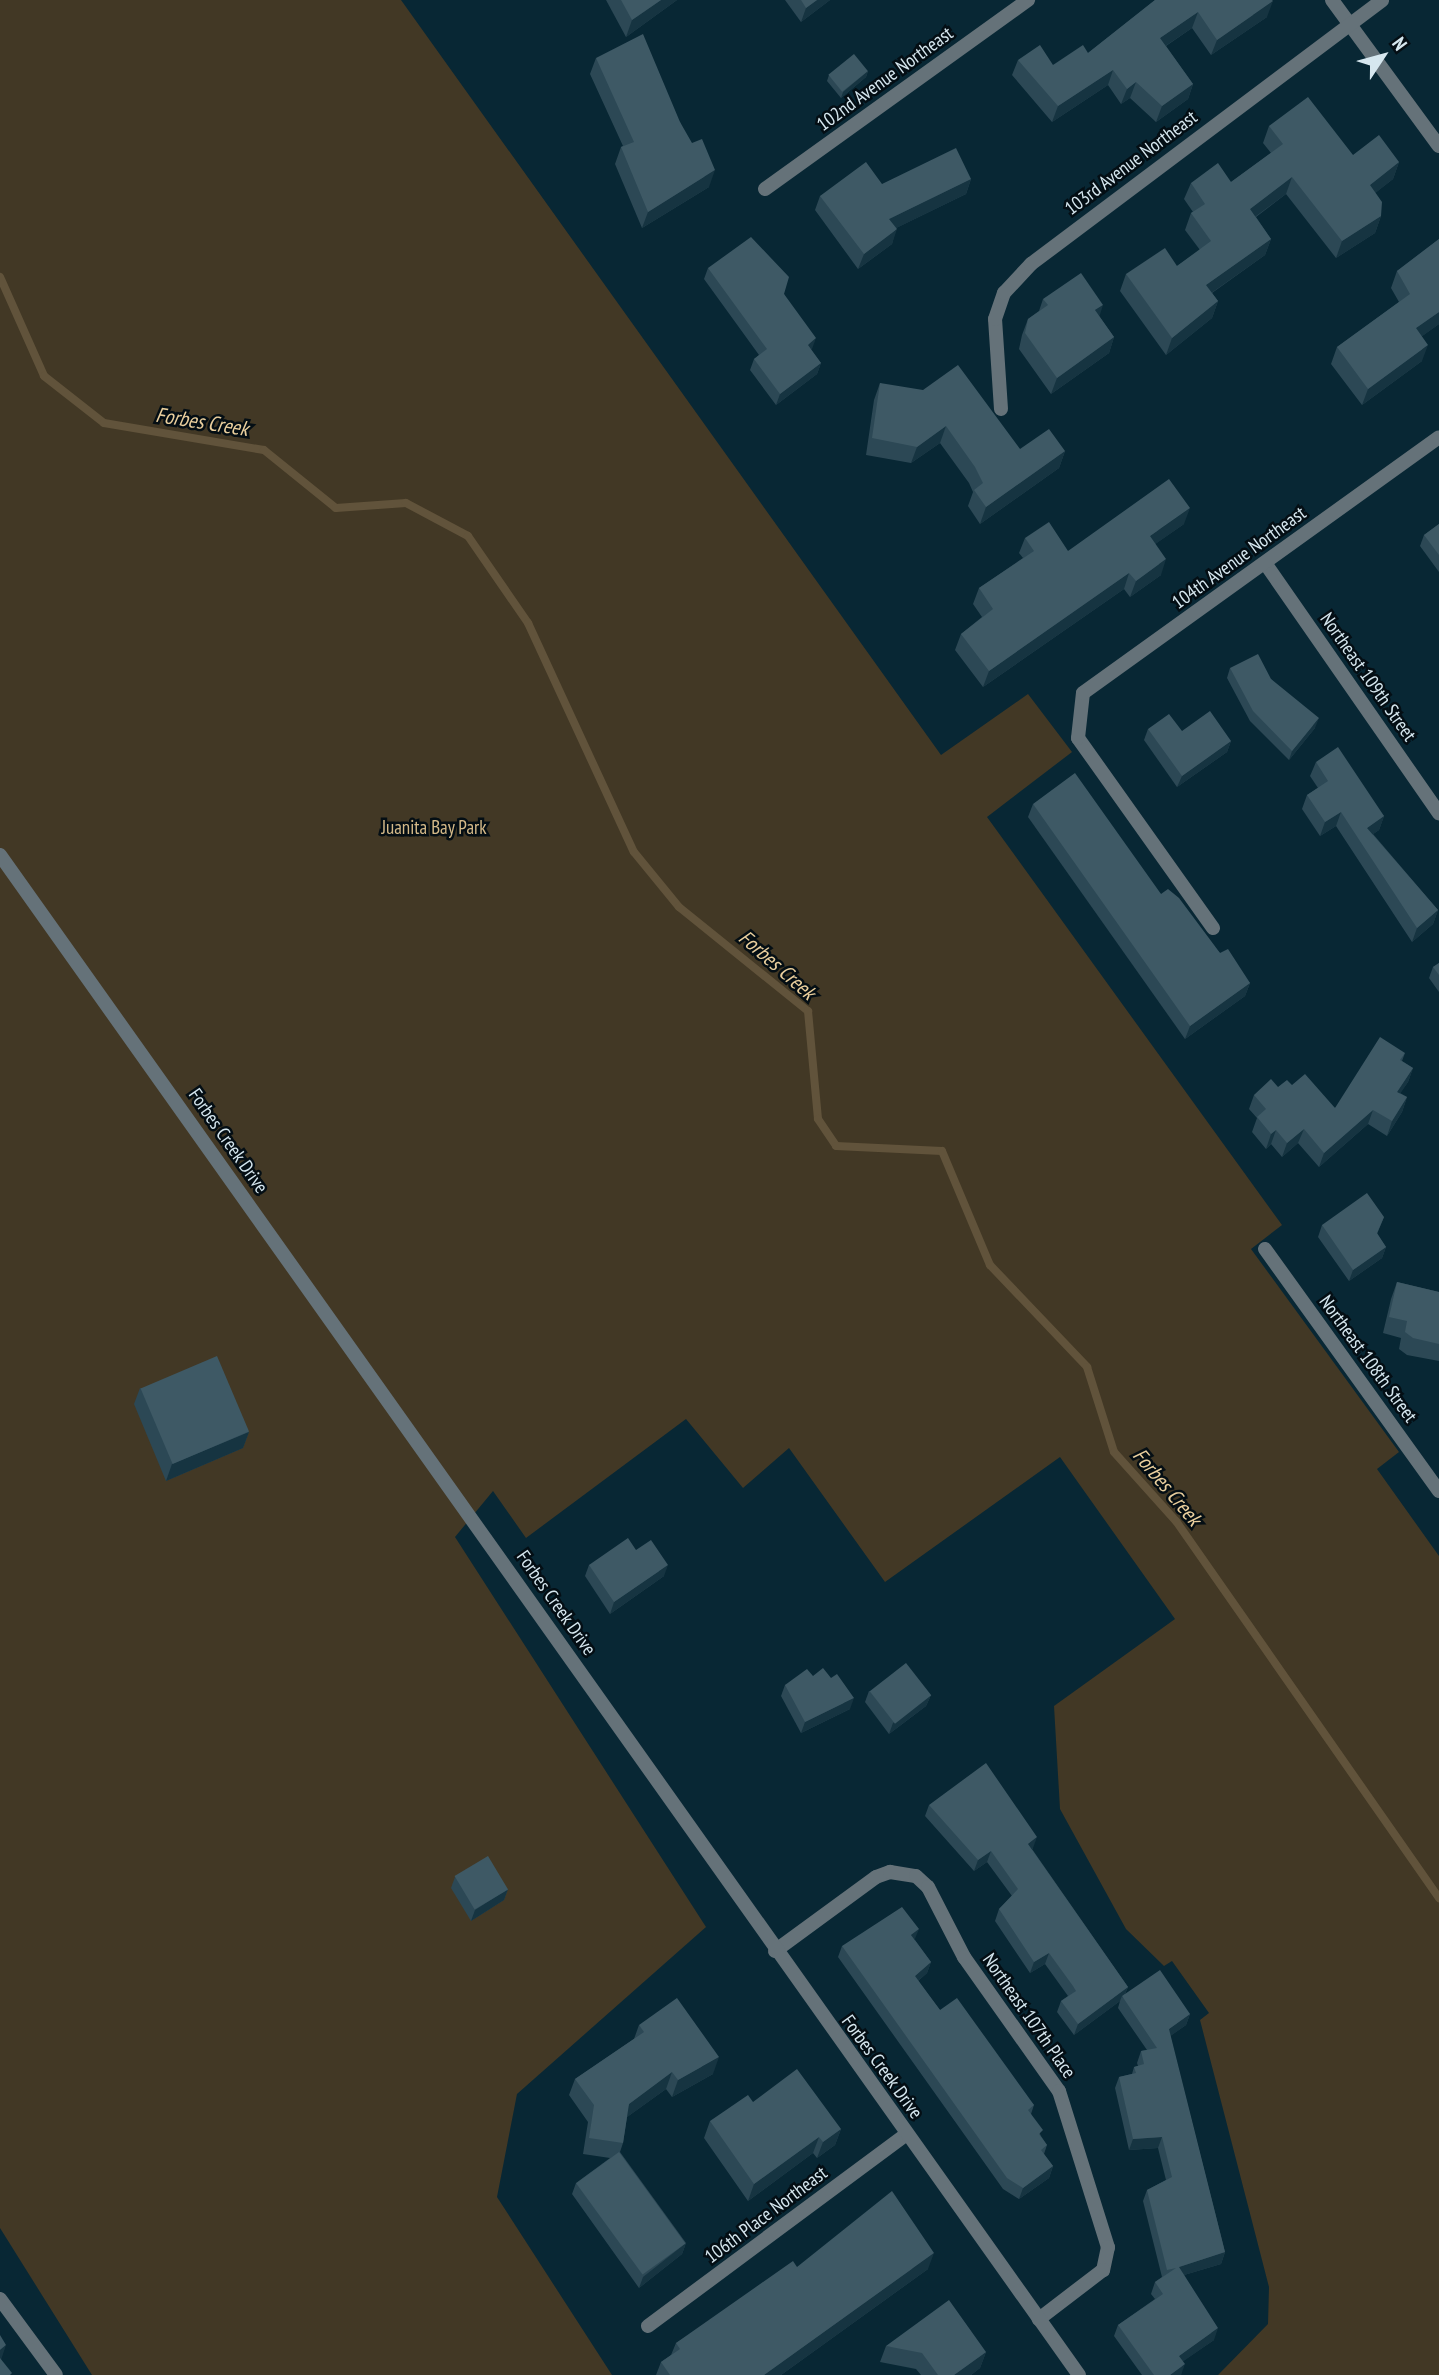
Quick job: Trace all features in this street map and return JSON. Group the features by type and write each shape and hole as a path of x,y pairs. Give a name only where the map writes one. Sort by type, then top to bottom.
{"street":[{"name":"102nd Avenue Northeast","path":"765,189 1028,0"},
{"path":"1332,0 1439,146"},
{"name":"103rd Avenue Northeast","path":"1001,409 995,319 1004,293 1031,264 1382,0"},
{"name":"104th Avenue Northeast","path":"1213,928 1078,738 1075,720 1083,693 1439,437"},
{"name":"Northeast 109th Street","path":"1265,563 1439,813"},
{"name":"Forbes Creek Drive","path":"0,855 775,1951 1079,2375"},
{"name":"Northeast 108th Street","path":"1265,1249 1439,1492"},
{"name":"Northeast 107th Place","path":"775,1951 876,1877 903,1874 928,1887 964,1957 1059,2091 1108,2247 1102,2270 1039,2319"},
{"name":"106th Place Northeast","path":"648,2326 907,2134"},
{"path":"0,2299 56,2375"}],"green space":[{"name":"Juanita Bay Park","path":"0,0 401,0 941,755 1028,694 1072,752 987,817 1282,1225 1251,1249 1399,1452 1377,1469 1439,1556 1439,2375 1218,2375 1268,2324 1269,2287 1200,2020 1209,2013 1172,1961 1164,1966 1126,1929 1060,1809 1054,1706 1175,1619 1060,1457 885,1582 789,1448 743,1488 686,1419 526,1538 493,1491 455,1537 706,1927 517,2094 497,2197 612,2375 92,2375 0,2228"}],"building":[{"path":"621,0 661,0 632,20"},
{"path":"801,0 817,0 806,8"},
{"path":"1155,0 1273,1 1217,40 1198,12 1160,38 1193,84 1162,106 1136,82 1127,89 1113,70 1058,106 1018,60 1040,45 1053,65 1083,45 1088,53"},
{"path":"643,34 680,122 692,143 702,139 715,170 648,212 621,147 634,142 596,58"},
{"path":"854,54 868,71 842,92 828,75"},
{"path":"1308,97 1353,155 1379,135 1399,162 1370,185 1382,202 1381,216 1342,241 1292,177 1250,209 1271,239 1206,285 1218,301 1172,338 1126,274 1165,248 1177,266 1211,241 1191,213 1205,204 1191,183 1218,163 1231,182 1283,144 1269,126"},
{"path":"956,148 971,179 889,219 897,229 864,254 820,196 866,162 882,184"},
{"path":"751,237 789,277 784,294 816,338 808,345 821,363 780,394 754,359 767,349 708,268"},
{"path":"1439,239 1439,312 1416,328 1428,345 1368,389 1337,347 1410,294 1397,271"},
{"path":"1081,273 1103,305 1095,310 1114,337 1057,378 1025,333 1028,319 1048,305 1043,299"},
{"path":"958,365 1020,449 1049,429 1065,451 986,507 974,490 983,483 946,426 917,447 872,438 880,383 923,390"},
{"path":"1169,479 1190,508 1150,536 1166,559 1136,581 1129,573 989,671 961,634 993,609 979,588 1034,551 1025,538 1049,522 1068,551"},
{"path":"1439,524 1439,555 1424,535"},
{"path":"1258,654 1271,679 1319,718 1292,751 1253,711 1230,668"},
{"path":"1210,711 1231,741 1182,776 1148,729 1169,714 1182,731"},
{"path":"1338,747 1384,816 1367,828 1438,910 1417,928 1341,812 1325,822 1307,795 1328,781 1316,762"},
{"path":"1075,773 1161,894 1168,889 1179,898 1220,953 1228,949 1250,983 1190,1026 1033,804"},
{"path":"1439,963 1439,975 1433,967"},
{"path":"1380,1037 1405,1053 1400,1060 1413,1068 1397,1092 1407,1097 1392,1121 1373,1110 1324,1153 1304,1129 1287,1143 1276,1130 1271,1134 1257,1117 1266,1109 1254,1095 1271,1079 1278,1087 1287,1080 1292,1085 1305,1074 1335,1108"},
{"path":"1367,1193 1384,1217 1377,1233 1386,1247 1353,1270 1322,1225"},
{"path":"1397,1282 1439,1292 1439,1344 1413,1338 1405,1332 1407,1321 1389,1317"},
{"path":"217,1356 249,1431 173,1464 141,1388"},
{"path":"628,1538 636,1550 651,1540 668,1565 614,1602 589,1565"},
{"path":"906,1663 931,1695 895,1724 870,1691"},
{"path":"823,1668 831,1678 837,1674 854,1698 805,1722 785,1685 807,1669 813,1676"},
{"path":"986,1763 1037,1837 1028,1844 1128,1987 1078,2024 1061,2001 1076,1991 1073,1986 1049,1953 1034,1962 999,1909 1018,1889 991,1851 978,1860 929,1805"},
{"path":"488,1856 508,1889 475,1910 455,1876"},
{"path":"902,1907 919,1929 911,1935 931,1962 915,1976 940,2010 957,1998 1034,2105 1028,2110 1043,2130 1039,2134 1047,2145 1041,2150 1053,2166 1023,2188 1007,2178 842,1946"},
{"path":"1160,1970 1190,2014 1169,2029 1225,2252 1179,2267 1218,2328 1179,2356 1185,2364 1170,2375 1154,2375 1118,2325 1163,2294 1155,2282 1176,2268 1167,2270 1147,2190 1172,2177 1162,2137 1133,2139 1119,2077 1136,2073 1134,2067 1144,2064 1141,2051 1157,2048 1122,1996"},
{"path":"677,1998 719,2057 678,2080 672,2072 629,2104 623,2143 589,2138 594,2105 575,2079 644,2032 639,2025"},
{"path":"797,2069 841,2129 823,2142 819,2137 754,2184 710,2121 748,2095 753,2102"},
{"path":"619,2152 685,2243 643,2275 576,2183"},
{"path":"892,2191 934,2253 764,2375 670,2375 661,2362 680,2349 676,2343 793,2261 797,2267"},
{"path":"949,2300 986,2352 954,2375 938,2375 922,2353 886,2346"},
{"path":"0,2335 6,2345 0,2350"},
{"path":"0,2358 12,2373 10,2375 0,2375"}],"waterway":[{"name":"Forbes Creek","path":"0,277 44,376 104,423 264,450 336,508 406,503 468,536 528,623 634,852 679,907 808,1011 818,1119 836,1146 942,1151 990,1265 1087,1367 1114,1452 1176,1521 1439,1898"}]}
